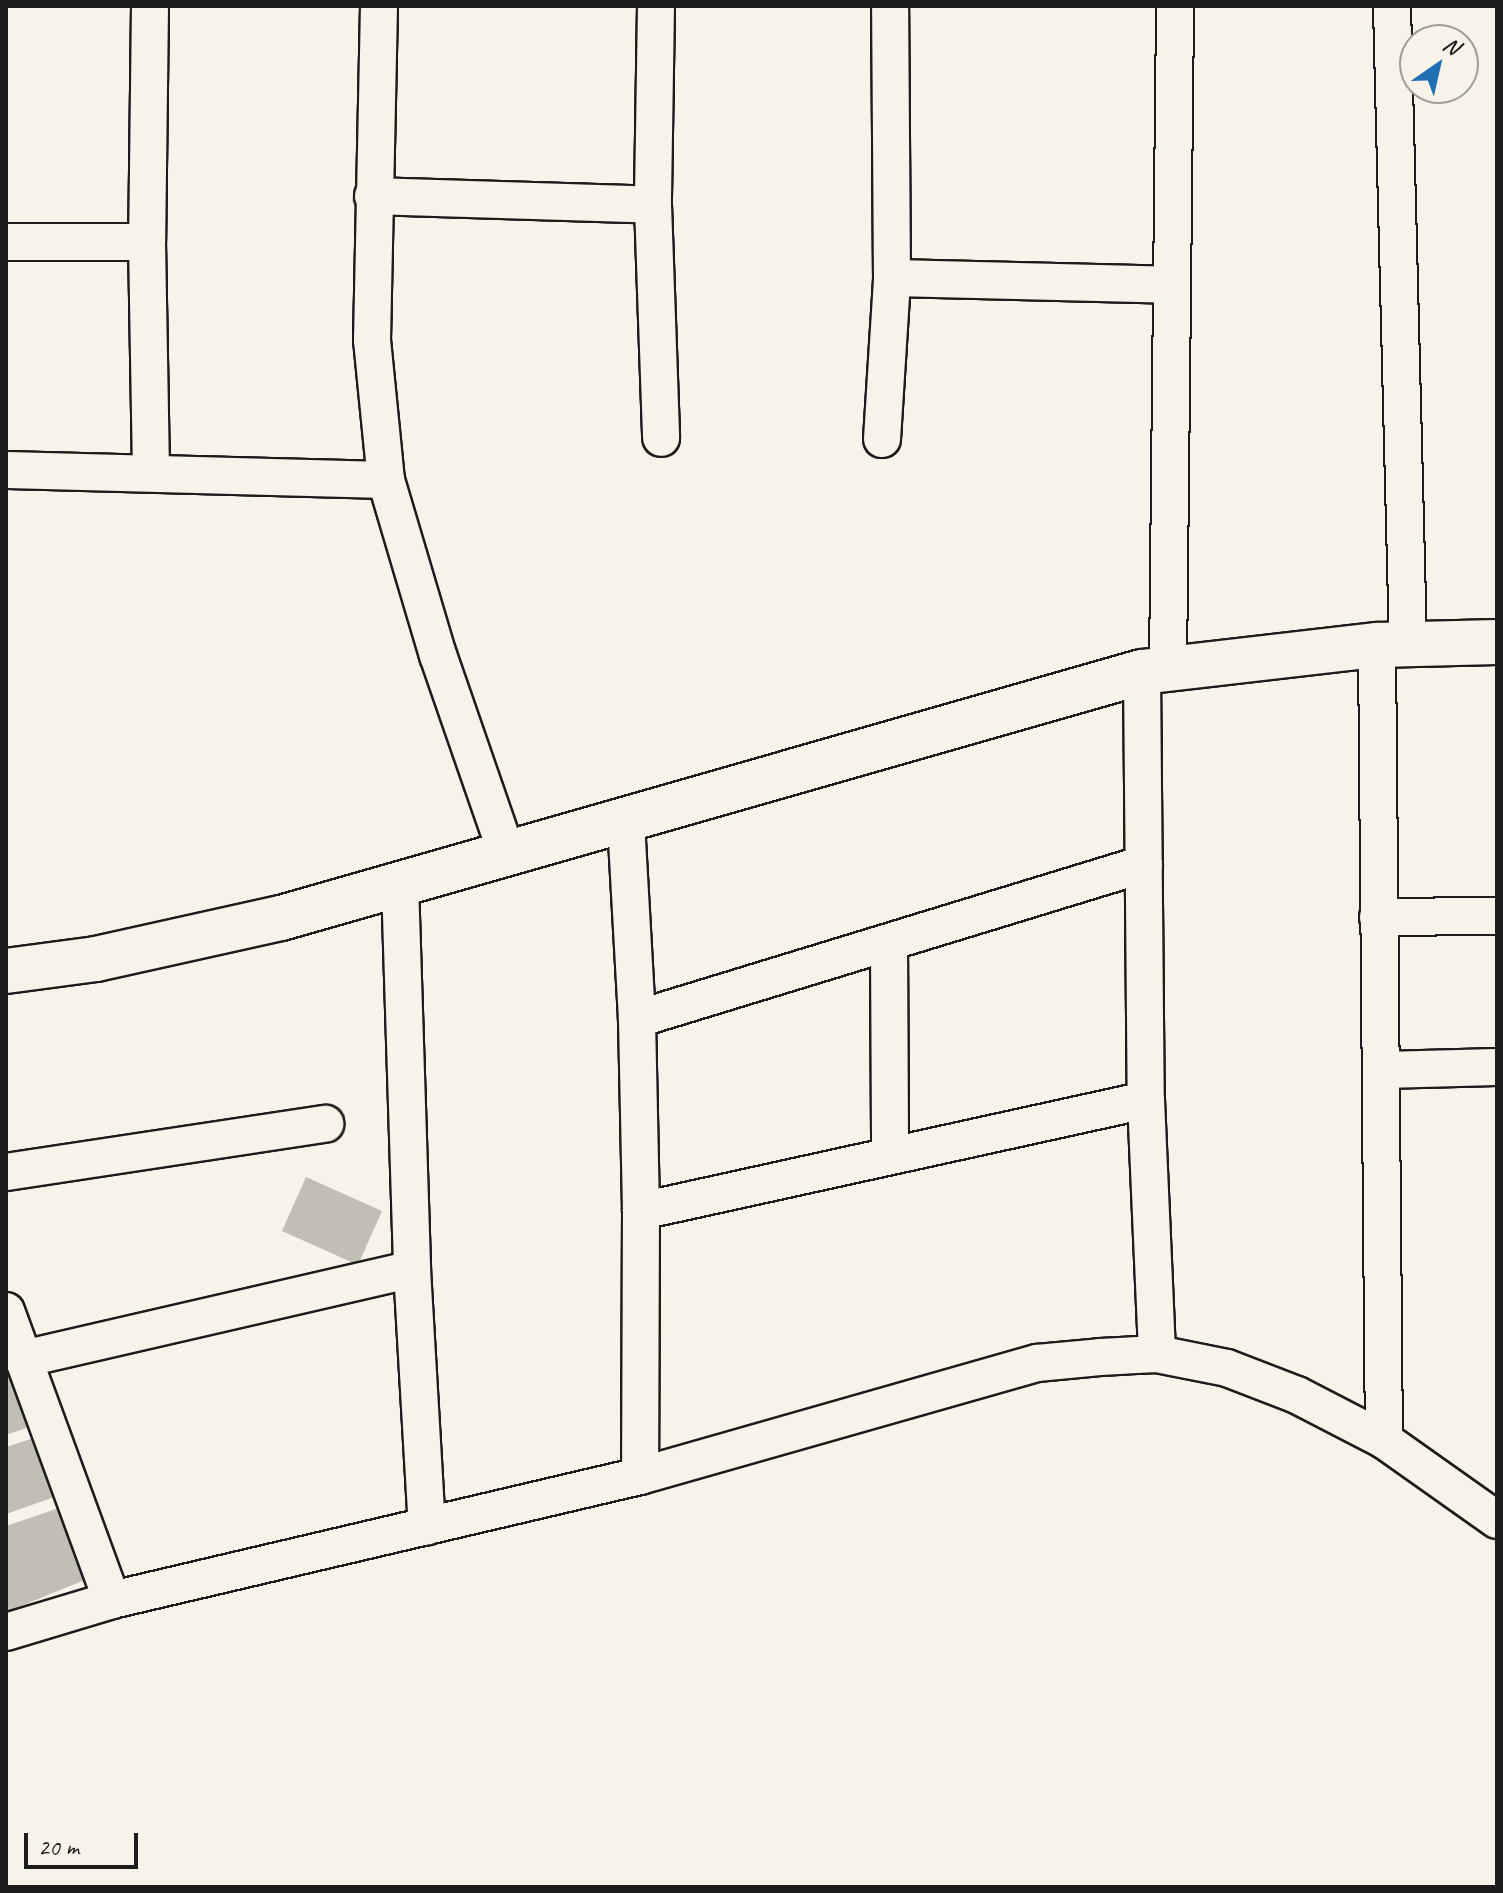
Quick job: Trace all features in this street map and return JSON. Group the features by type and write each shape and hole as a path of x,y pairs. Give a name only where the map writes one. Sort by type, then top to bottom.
{"street":[{"path":"150,6 147,242 151,473"},
{"path":"379,6 372,340 386,480 438,655 507,854"},
{"path":"656,6 653,205 661,438"},
{"path":"882,439 892,278 890,6"},
{"path":"1157,1354 1146,1100 1144,864 1172,285 1175,6"},
{"path":"1384,1440 1383,1070 1378,917 1393,644 1392,6"},
{"path":"373,196 653,205"},
{"path":"6,242 147,242"},
{"path":"892,278 1172,285"},
{"path":"6,470 386,480"},
{"path":"6,971 96,959 281,918 1155,670 1393,644 1497,642"},
{"path":"626,822 637,1019 641,1211 640,1476"},
{"path":"637,1019 1144,864"},
{"path":"400,883 412,1269 427,1527"},
{"path":"1378,917 1497,916"},
{"path":"889,944 890,1156"},
{"path":"1383,1070 1497,1067"},
{"path":"641,1211 1146,1100"},
{"path":"6,1172 325,1124"},
{"path":"23,1359 412,1269"},
{"path":"6,1311 112,1600"},
{"path":"6,1632 112,1600 640,1476 1037,1363 1157,1354 1227,1368 1297,1395 1384,1440 1497,1520"}],"building":[{"path":"306,1177 382,1211 358,1265 282,1231"},
{"path":"14,1375 35,1425 6,1435 6,1377"},
{"path":"40,1436 60,1495 6,1514 6,1447"},
{"path":"65,1506 90,1578 6,1612 6,1526"}]}
